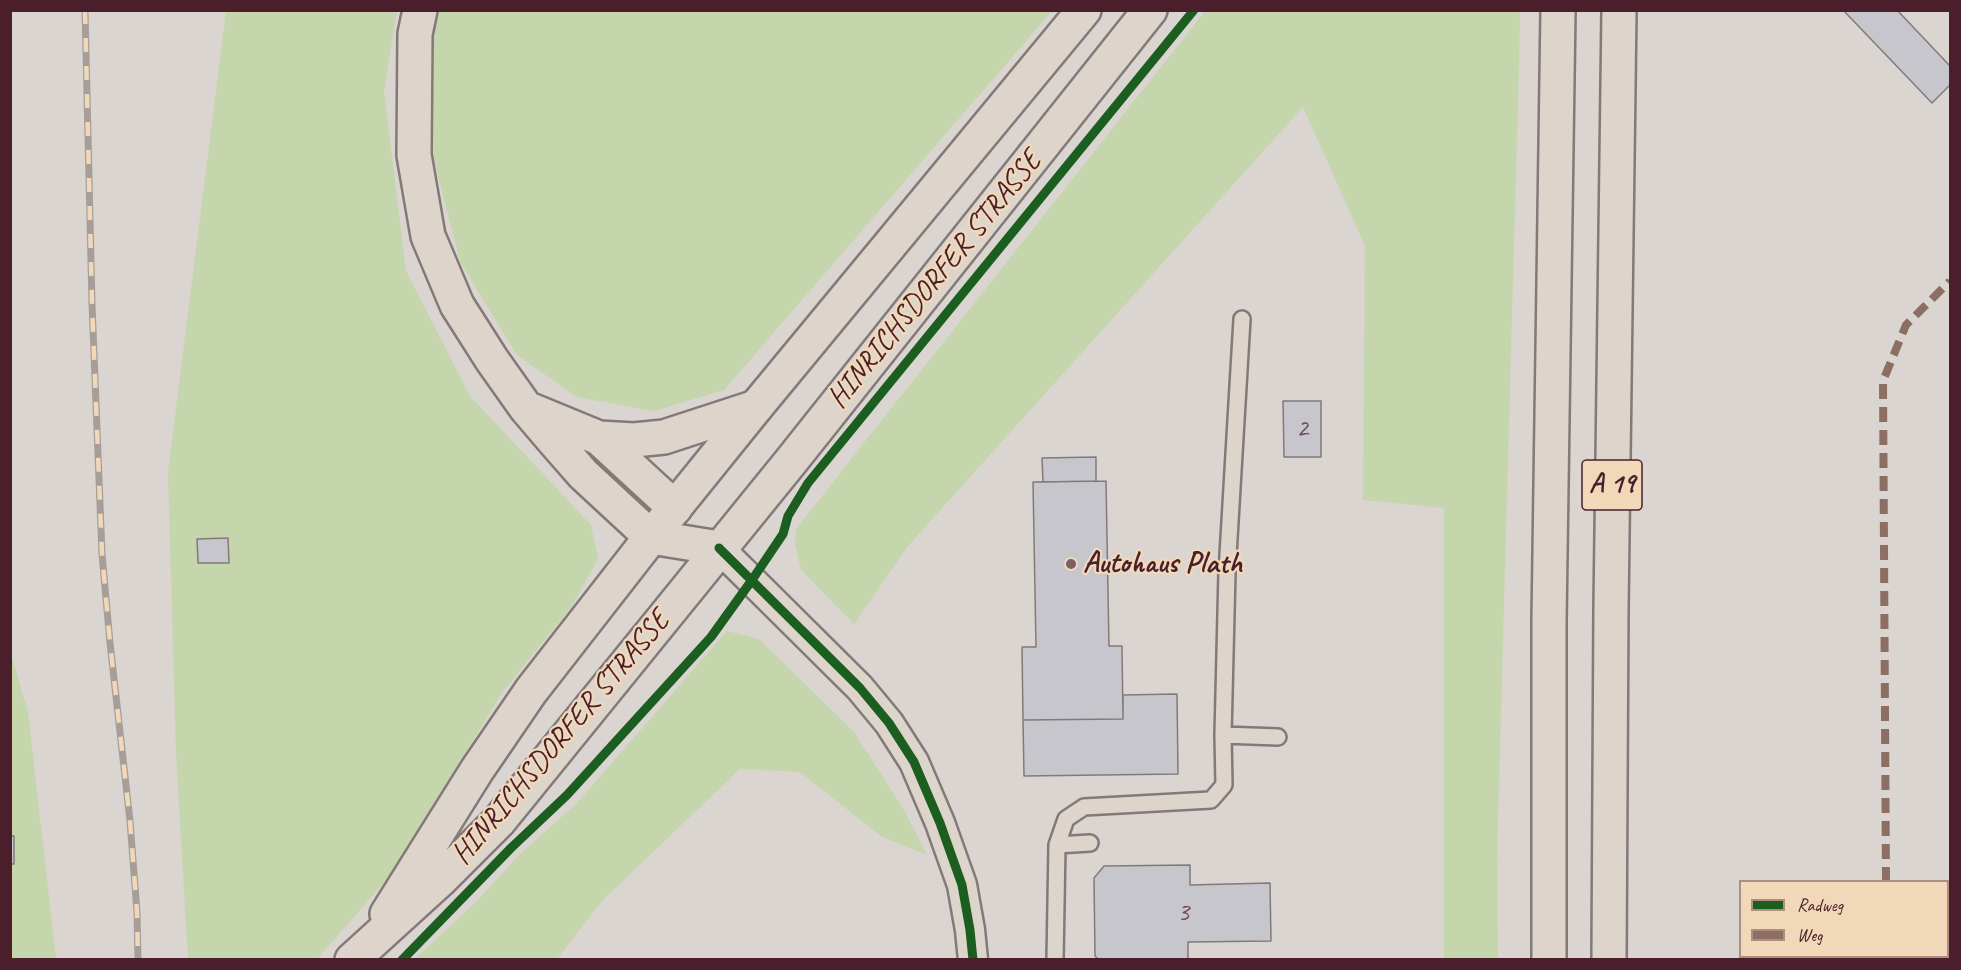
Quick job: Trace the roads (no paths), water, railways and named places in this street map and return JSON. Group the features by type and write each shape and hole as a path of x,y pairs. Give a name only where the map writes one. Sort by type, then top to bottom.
{"main road":[{"path":"420,10 415,34 414,155 428,236 457,305 526,408 583,474 651,537 719,548"},
{"name":"HINRICHSDORFER STRASSE","path":"360,952 531,691 756,407 1084,10"},
{"name":"HINRICHSDORFER STRASSE","path":"360,952 440,880 499,821 1150,10"},
{"name":"A 19","path":"1549,960 1549,621 1558,10"},
{"name":"A 19","path":"1609,960 1619,10"},
{"path":"526,408 599,438 634,440 664,437 756,407"},
{"path":"599,438 719,548"}],"street":[{"path":"719,548 860,688 889,723 908,752 940,823 962,885 973,960"}],"lane":[{"path":"1055,960 1057,845 1066,819 1084,807 1212,800 1224,785 1227,572 1242,319"},
{"path":"1223,735 1278,737"},
{"path":"1057,845 1090,843"}],"railway":[{"path":"85,10 92,304 102,554 130,821 138,960"}],"place":[{"name":"Autohaus Plath","path":"1071,564"}]}
